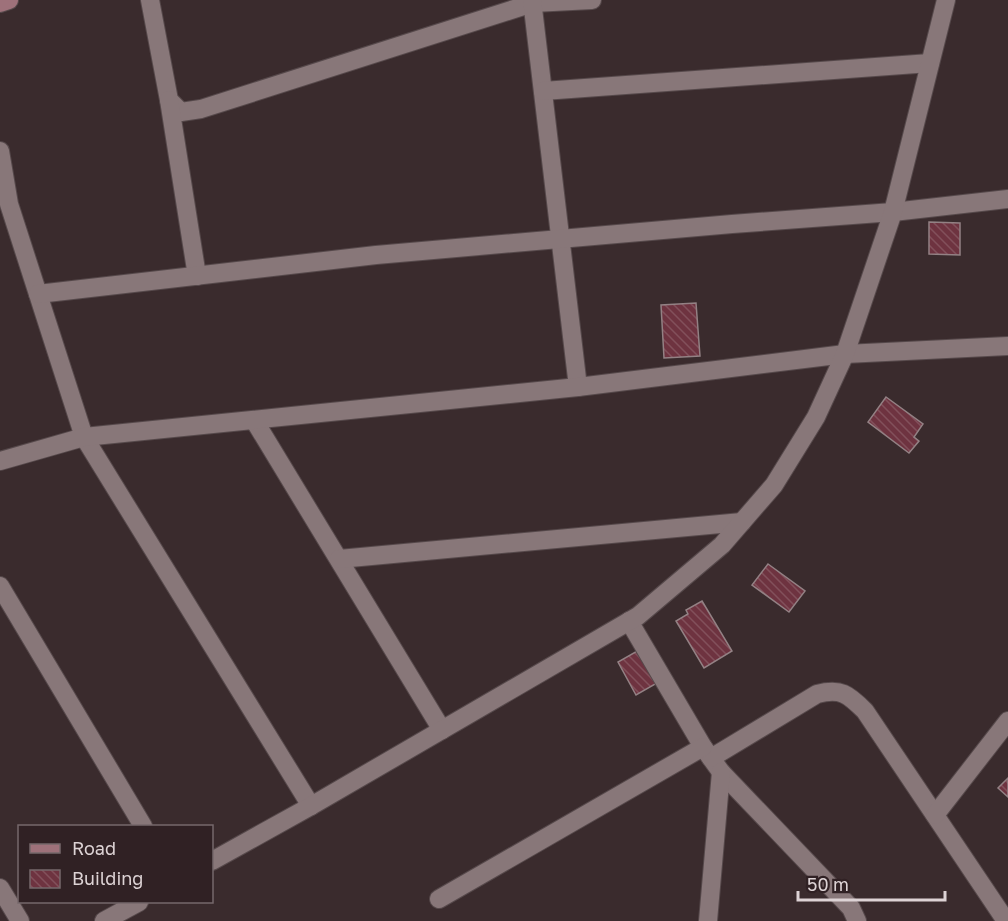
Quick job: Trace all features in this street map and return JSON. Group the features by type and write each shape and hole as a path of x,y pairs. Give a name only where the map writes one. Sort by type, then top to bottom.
{"main road":[{"path":"0,3 9,0"}],"street":[{"path":"150,0 169,100 197,276"},
{"path":"169,100 181,112 201,109 533,2 592,0"},
{"path":"213,860 638,616 722,546 774,485 816,417 845,354 893,212 946,0"},
{"path":"533,2 578,387"},
{"path":"543,92 930,63"},
{"path":"0,151 4,204 38,294 84,437 311,806"},
{"path":"38,294 376,255 893,212 1008,198"},
{"path":"0,461 84,437 578,387 845,354 1008,346"},
{"path":"254,420 442,729"},
{"path":"339,559 742,522"},
{"path":"0,586 142,825"},
{"path":"629,621 712,759 851,908 857,921"},
{"path":"439,899 712,759 817,694 828,691 839,692 851,697 865,711 935,815 1005,912"},
{"path":"935,815 1008,721"},
{"path":"708,921 712,759"},
{"path":"0,888 20,921"},
{"path":"104,921 137,903"}],"building":[{"path":"929,222 960,223 960,255 929,254"},
{"path":"696,303 700,356 664,358 661,305"},
{"path":"886,397 923,424 914,437 919,441 909,453 868,422"},
{"path":"768,564 805,591 789,612 752,585"},
{"path":"702,601 732,651 704,668 676,621 688,614 686,610"},
{"path":"639,650 657,683 636,695 618,662"},
{"path":"1008,778 1008,797 998,788"}]}
